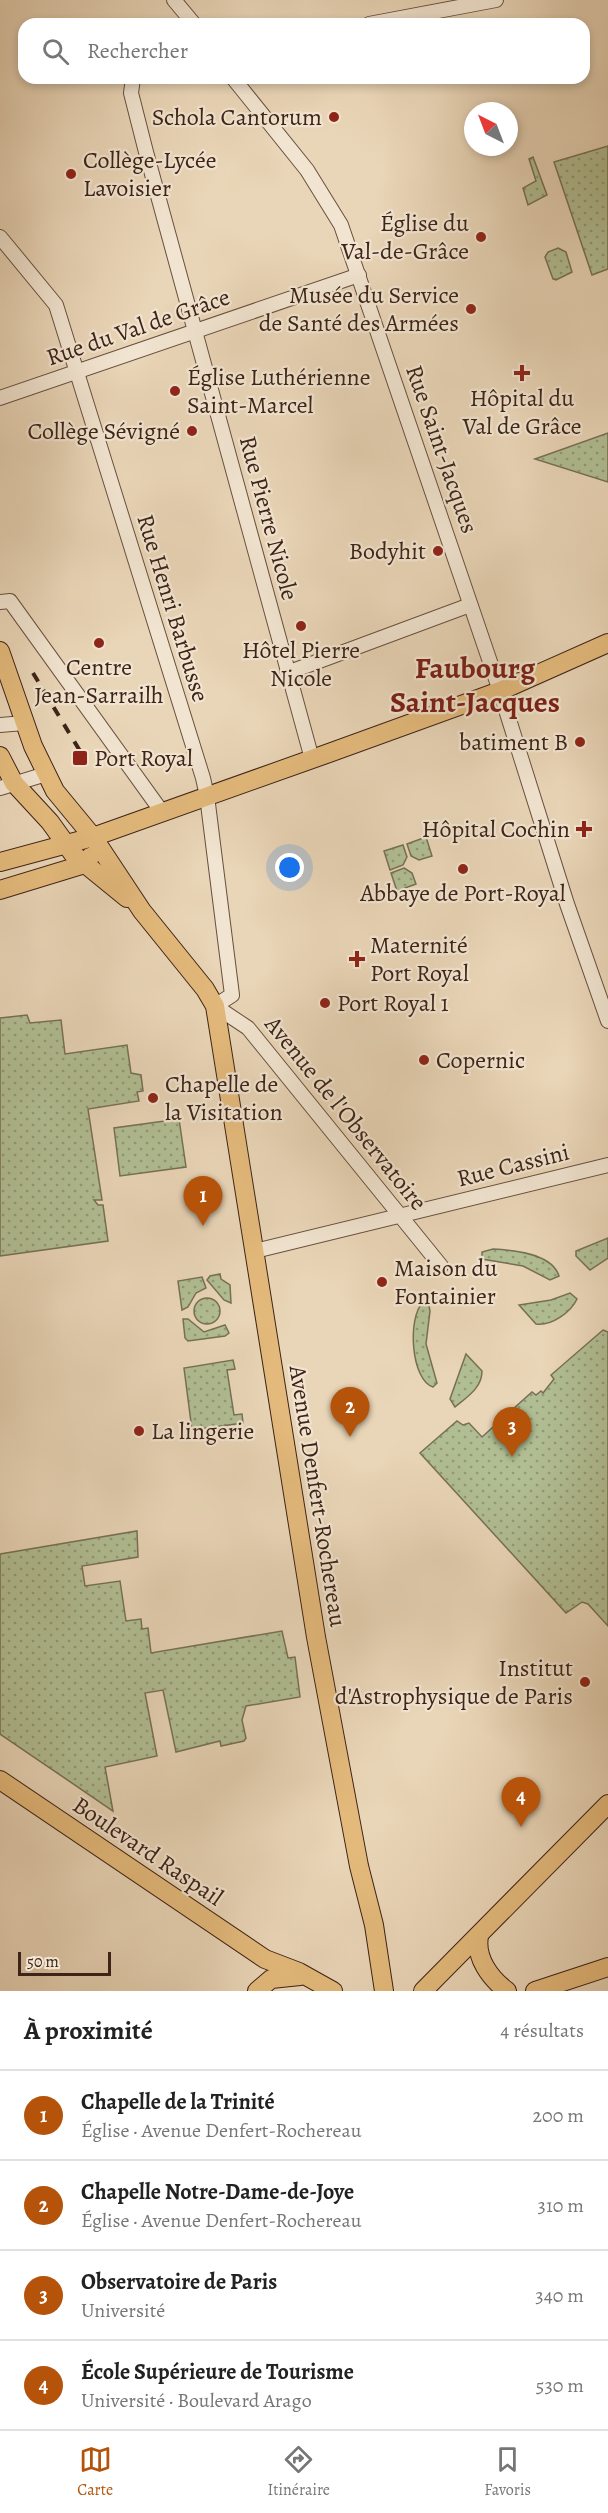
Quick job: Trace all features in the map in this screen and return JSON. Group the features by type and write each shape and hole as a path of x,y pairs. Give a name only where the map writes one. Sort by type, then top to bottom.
{"main road":[{"path":"0,862 93,837 500,691 608,642"},
{"name":"Avenue de l'Observatoire","path":"0,651 24,723 55,791 93,837 142,911 205,989 215,1006"},
{"name":"Avenue de l'Observatoire","path":"0,756 7,785 50,822 64,844 85,864 142,911"},
{"path":"0,890 85,864 95,851 93,837"},
{"name":"Avenue Denfert-Rochereau","path":"215,1006 316,1637 359,1866 374,1925 384,1991"},
{"name":"Boulevard Raspail","path":"0,1780 271,1970 308,1977 333,1991"},
{"path":"423,1991 608,1804"},
{"path":"479,1936 479,1953 487,1970 507,1991"},
{"path":"539,1990 608,1967"},
{"path":"256,1991 271,1970"}],"street":[{"path":"174,0 189,18"},
{"path":"401,18 496,0"},
{"name":"Rue Pierre Nicole","path":"132,84 131,93 312,759"},
{"name":"Rue Saint-Jacques","path":"238,84 307,170 340,225 500,691 567,904 608,1021"},
{"name":"Rue Henri Barbusse","path":"0,237 56,305 207,796 232,995 215,1006"},
{"name":"Rue du Val de Grâce","path":"0,399 359,275"},
{"path":"0,602 10,602 162,812"},
{"path":"287,673 470,605"},
{"path":"0,725 24,723"},
{"path":"7,785 46,774"},
{"name":"Avenue de l'Observatoire","path":"215,1006 248,1028 441,1266"},
{"name":"Rue Cassini","path":"255,1251 608,1165"}],"green space":[{"path":"608,146 608,269 592,275 554,162"},
{"path":"533,157 547,195 528,205 523,188 536,181 529,159"},
{"path":"558,248 566,252 572,272 556,280 553,279 545,257 548,252"},
{"path":"608,433 608,482 535,459"},
{"path":"426,837 432,856 419,860 411,856 407,844"},
{"path":"403,845 407,857 403,865 390,870 384,851"},
{"path":"404,868 412,873 416,884 397,891 391,873"},
{"path":"27,1015 30,1023 61,1020 65,1054 127,1045 131,1073 141,1075 143,1091 137,1092 139,1101 88,1109 102,1200 94,1200 98,1205 103,1205 108,1241 0,1256 0,1018"},
{"path":"179,1119 186,1167 120,1176 114,1128"},
{"path":"608,1238 608,1258 590,1270 576,1256 576,1251"},
{"path":"493,1249 520,1252 540,1258 555,1268 559,1276 550,1280 523,1266 482,1259 482,1252"},
{"path":"220,1274 221,1279 230,1285 231,1303 224,1300 207,1280 210,1276"},
{"path":"202,1277 206,1288 196,1293 188,1307 182,1310 178,1281"},
{"path":"570,1293 577,1299 574,1304 566,1313 548,1323 536,1324 519,1305 551,1300"},
{"path":"207,1298 216,1302 220,1311 216,1320 207,1324 198,1320 194,1311 198,1302"},
{"path":"423,1302 429,1306 430,1311 426,1344 437,1383 433,1387 420,1373 414,1348 415,1321"},
{"path":"183,1319 188,1319 204,1332 225,1325 229,1333 225,1336 188,1341 185,1338"},
{"path":"603,1330 608,1332 608,1626 588,1604 582,1602 566,1613 420,1453 457,1421 463,1425 469,1423 482,1437 532,1392 536,1395 541,1391 543,1393 554,1379 551,1375"},
{"path":"466,1354 482,1371 481,1377 473,1392 455,1407 450,1399"},
{"path":"233,1360 235,1369 227,1370 234,1415 242,1414 243,1423 192,1430 184,1368"},
{"path":"137,1531 138,1557 82,1566 85,1586 120,1581 126,1621 141,1619 142,1629 148,1628 151,1653 282,1631 288,1658 295,1657 300,1697 246,1706 242,1720 246,1738 244,1741 221,1746 220,1741 176,1752 163,1690 145,1693 157,1756 105,1767 113,1811 0,1734 0,1554"}],"railway":[{"path":"33,673 83,756"}],"place":[{"name":"Schola Cantorum","path":"334,117"},
{"name":"Collège-Lycée Lavoisier","path":"71,174"},
{"name":"Église du Val-de-Grâce","path":"481,237"},
{"name":"Musée du Service de Santé des Armées","path":"471,309"},
{"name":"Hôpital du Val de Grâce","path":"522,373"},
{"name":"Église Luthérienne Saint-Marcel","path":"175,391"},
{"name":"Collège Sévigné","path":"192,431"},
{"name":"Bodyhit","path":"438,551"},
{"name":"Hôtel Pierre Nicole","path":"301,626"},
{"name":"Centre Jean-Sarrailh","path":"99,643"},
{"name":"batiment B","path":"580,742"},
{"name":"Port Royal","path":"80,758"},
{"name":"Hôpital Cochin","path":"584,829"},
{"name":"Abbaye de Port-Royal","path":"463,869"},
{"name":"Maternité Port Royal","path":"357,959"},
{"name":"Port Royal 1","path":"325,1003"},
{"name":"Copernic","path":"424,1060"},
{"name":"Chapelle de la Visitation","path":"153,1098"},
{"name":"Chapelle de la Trinité","path":"203,1226"},
{"name":"Maison du Fontainier","path":"382,1282"},
{"name":"La lingerie","path":"139,1431"},
{"name":"Chapelle Notre-Dame-de-Joye","path":"350,1437"},
{"name":"Observatoire de Paris","path":"512,1457"},
{"name":"Institut d'Astrophysique de Paris","path":"585,1682"},
{"name":"École Supérieure de Tourisme","path":"521,1827"}],"district":[{"name":"Faubourg Saint-Jacques","path":"475,685"}]}
